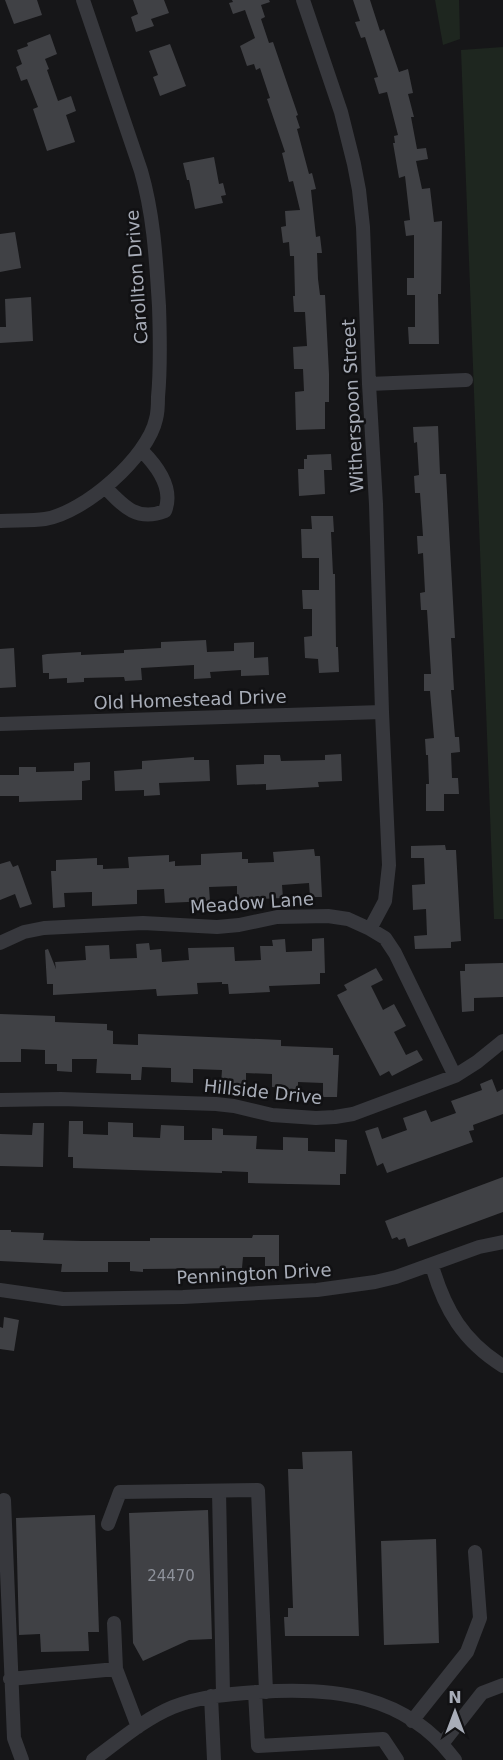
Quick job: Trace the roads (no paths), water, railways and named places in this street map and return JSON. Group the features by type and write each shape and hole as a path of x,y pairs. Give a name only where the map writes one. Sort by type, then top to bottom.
{"street":[{"name":"Carollton Drive","path":"0,521 47,519 78,507 105,487 142,451 156,421 161,369 156,247 148,196 83,0"},
{"name":"Witherspoon Street","path":"303,0 340,112 354,164 363,227 389,865 385,901 370,929"},
{"path":"369,384 466,380"},
{"path":"105,487 124,507 132,511 153,516 165,511 168,503 165,485 152,462 142,451"},
{"name":"Old Homestead Drive","path":"0,724 382,712"},
{"name":"Meadow Lane","path":"0,943 24,932 44,928 143,923 217,927 277,917 328,916 348,919 385,938 395,953 455,1076"},
{"name":"Hillside Drive","path":"0,1100 61,1099 216,1104 272,1115 335,1118 353,1114 455,1076 503,1041"},
{"name":"Pennington Drive","path":"0,1290 63,1299 183,1297 317,1290 375,1282 503,1242"},
{"path":"432,1266 445,1304 464,1333 479,1349 503,1366"},
{"path":"108,1524 120,1492 258,1490 260,1692 258,1746 383,1739 397,1760"},
{"path":"214,1760 219,1491"},
{"path":"4,1500 14,1738 22,1760"},
{"path":"412,1720 467,1652 480,1617 475,1552"},
{"path":"114,1623 116,1669 138,1727"},
{"path":"10,1679 116,1669"},
{"path":"442,1744 482,1693 503,1685"},
{"path":"93,1760 138,1727 172,1707 217,1695 317,1691 356,1696 384,1706 425,1728 455,1760"}]}
